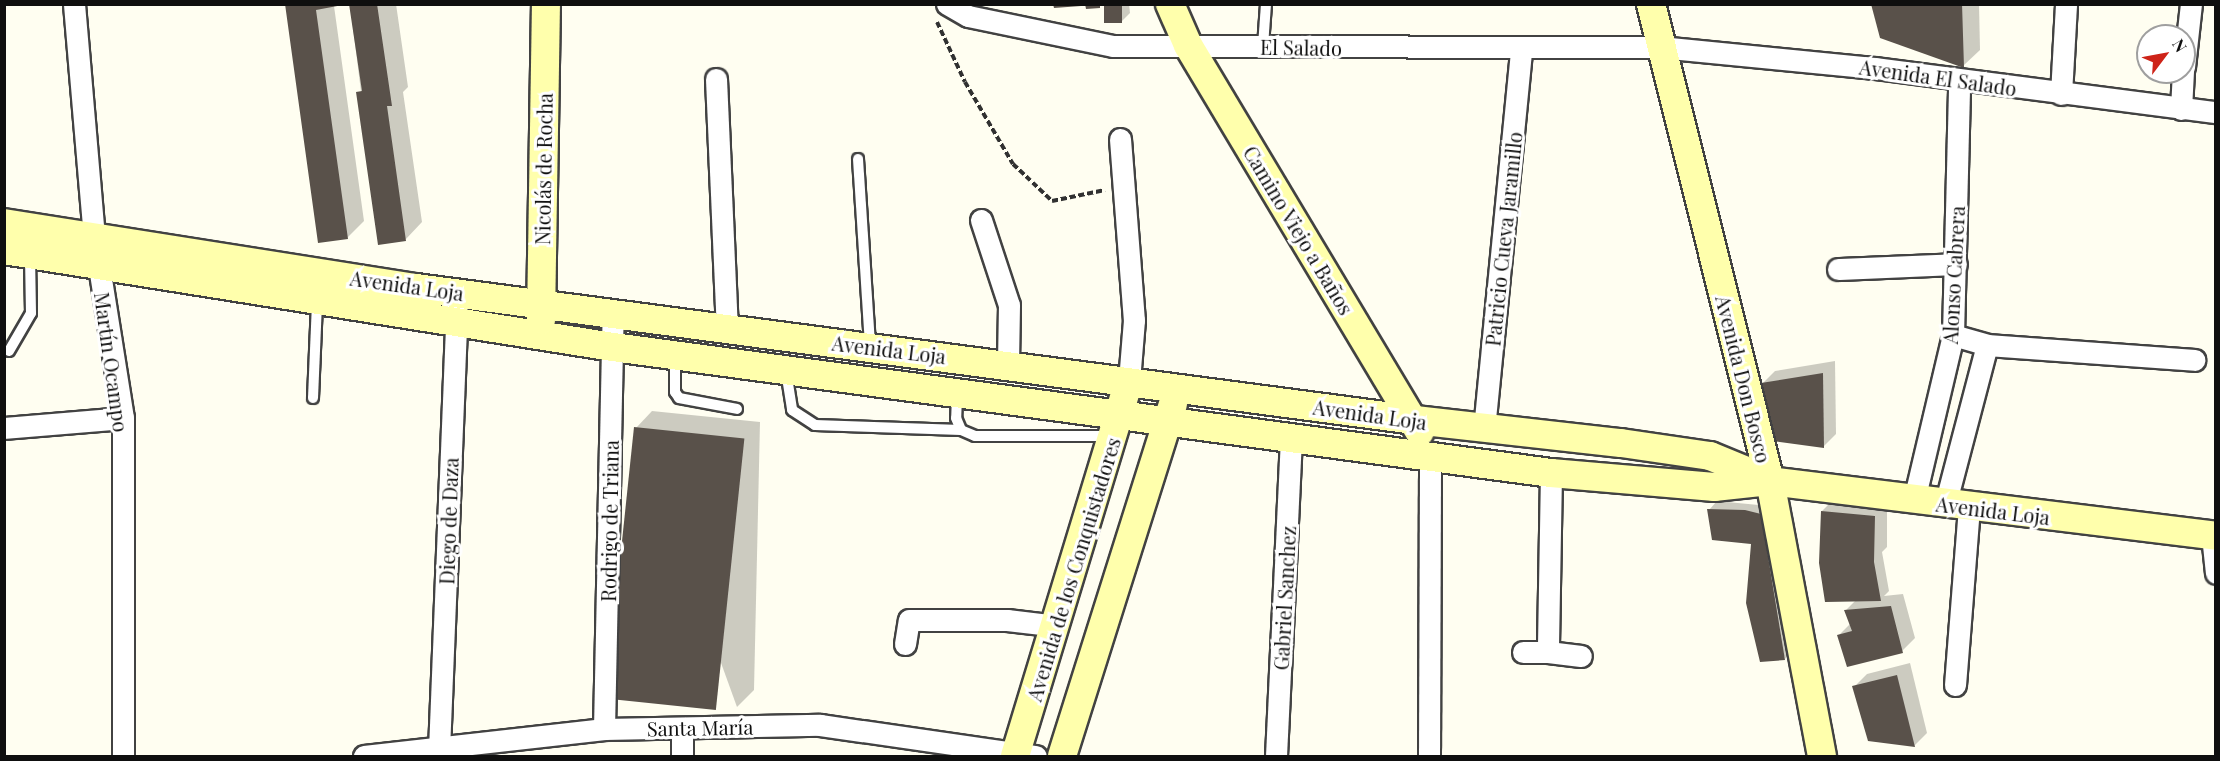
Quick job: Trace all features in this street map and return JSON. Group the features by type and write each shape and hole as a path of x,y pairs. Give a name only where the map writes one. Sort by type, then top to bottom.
{"main road":[{"name":"Nicolás de Rocha","path":"541,334 546,4"},
{"name":"Camino Viejo a Baños","path":"1170,4 1188,45 1414,420 1430,454"},
{"name":"Avenida Don Bosco","path":"1651,4 1770,481 1822,756"},
{"name":"Avenida Loja","path":"4,223 96,249 316,301 458,307 540,302 1414,420 1710,456 1770,481"},
{"name":"Avenida Loja","path":"17,252 96,249 458,307 541,334 613,348 957,392 1116,424 1168,420 1291,439 1430,454 1551,473 1714,487 1770,481 1957,506 2214,535"},
{"name":"Avenida de los Conquistadores","path":"1022,756 1129,381"},
{"path":"1062,756 1178,388"}],"street":[{"name":"Martín Ocampo","path":"74,4 96,249 123,418 123,756"},
{"path":"2061,94 2066,4"},
{"path":"2189,24 2191,4"},
{"name":"El Salado","path":"938,8 1113,46 1521,49 1660,47"},
{"name":"Avenida El Salado","path":"1660,47 1875,68 1959,81 2216,112"},
{"name":"Patricio Cueva Jaramillo","path":"1484,429 1521,49"},
{"path":"716,79 727,329"},
{"name":"Alonso Cabrera","path":"1914,500 1953,335 1959,81"},
{"path":"2181,109 2182,84"},
{"path":"1120,139 1134,320 1129,381"},
{"path":"981,220 1009,305 1008,364"},
{"path":"1838,269 1956,264"},
{"name":"Diego de Daza","path":"438,750 458,307"},
{"name":"Rodrigo de Triana","path":"604,729 613,313"},
{"path":"1953,335 1987,345 2194,360"},
{"name":"Alonso Cabrera","path":"1955,685 1957,506 1987,345"},
{"path":"4,428 123,418"},
{"name":"Gabriel Sanchez","path":"1276,756 1291,439"},
{"path":"1429,756 1430,454"},
{"path":"1548,652 1551,473"},
{"path":"2214,535 2216,573"},
{"path":"905,644 909,620 1007,620 1058,627"},
{"path":"1523,652 1581,656"},
{"name":"Santa María","path":"364,756 438,750 604,729 820,725 957,750 1022,756"},
{"path":"682,728 682,756"}],"lane":[{"path":"1263,46 1266,4"},
{"path":"858,159 870,347"},
{"path":"9,351 31,313 17,252"},
{"path":"313,398 316,301"},
{"path":"675,356 675,392 679,398 737,409"},
{"path":"786,370 792,410 815,425 960,430 986,436 1116,424"},
{"path":"957,392 956,417 960,430"}],"path":[{"path":"938,8 1013,164 1052,201 1124,186"}],"building":[{"path":"285,4 348,4 316,10 348,239 318,243"},
{"path":"349,4 377,4 392,106 387,106 406,241 378,245 356,92 362,91"},
{"path":"1053,4 1081,4 1081,6 1054,8"},
{"path":"1085,4 1100,4 1100,8 1086,9"},
{"path":"1104,4 1122,4 1122,23 1104,23"},
{"path":"1871,4 1962,4 1964,68 1880,38"},
{"path":"1823,373 1824,448 1773,441 1761,383"},
{"path":"634,427 744,439 716,710 605,699"},
{"path":"1707,509 1745,510 1761,514 1785,660 1760,662 1746,603 1751,544 1712,540"},
{"path":"1821,511 1875,516 1874,562 1881,601 1825,602 1819,563"},
{"path":"1891,606 1903,653 1847,667 1837,635 1852,631 1844,610"},
{"path":"1897,675 1915,747 1868,741 1852,686"}]}
